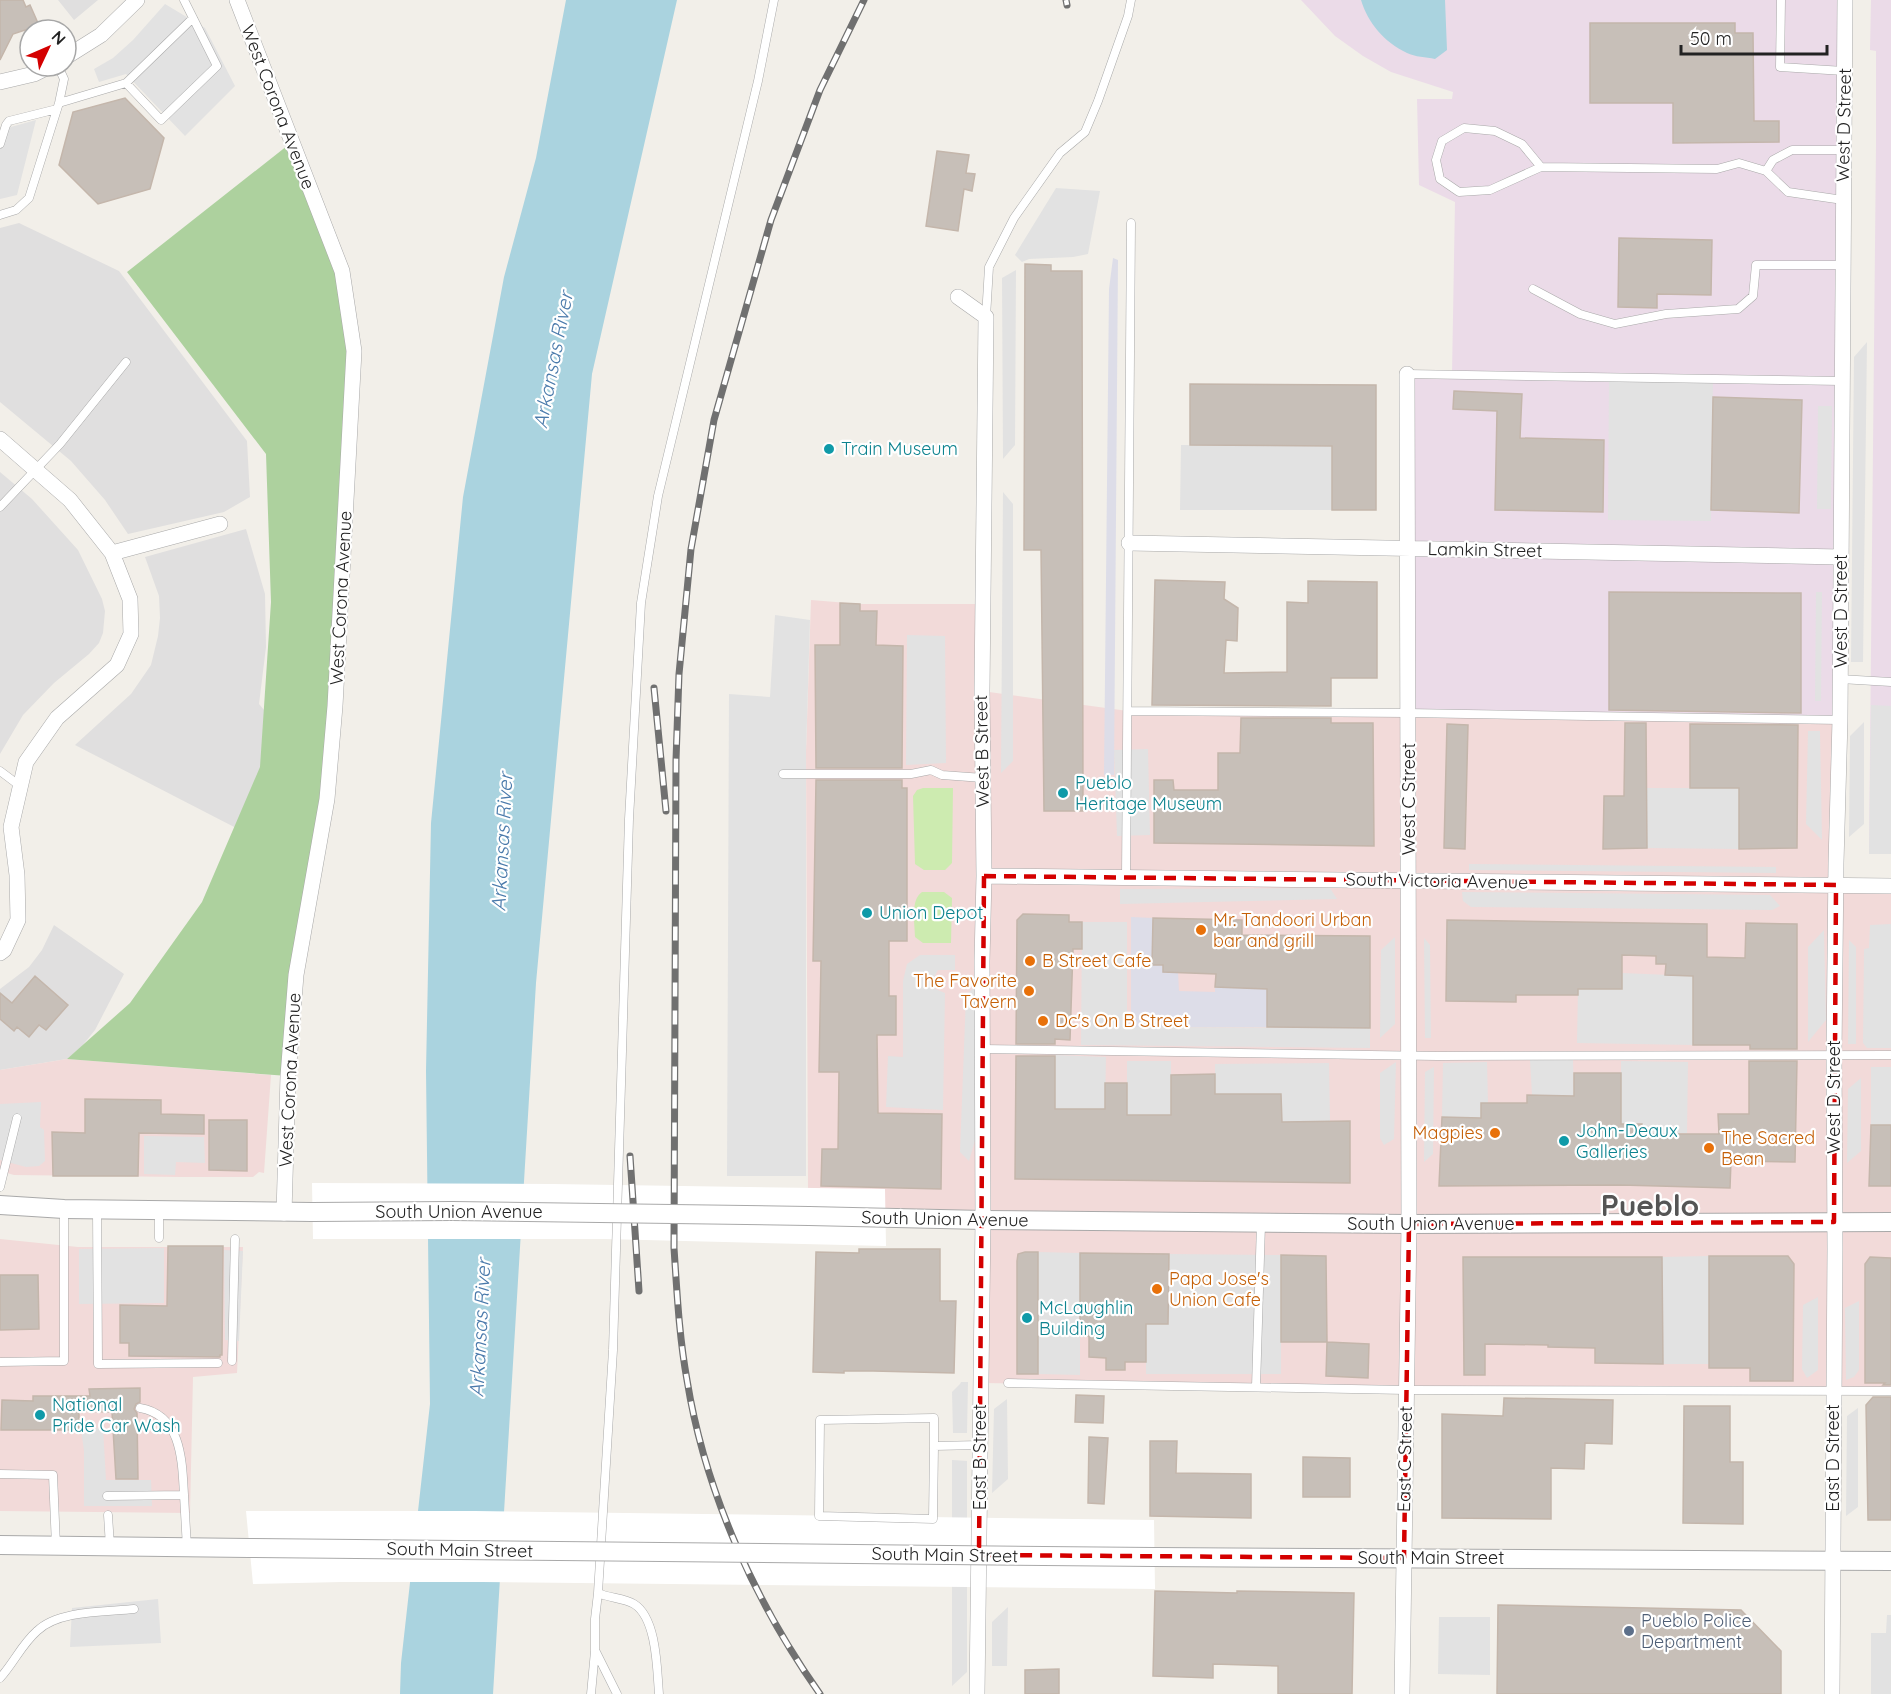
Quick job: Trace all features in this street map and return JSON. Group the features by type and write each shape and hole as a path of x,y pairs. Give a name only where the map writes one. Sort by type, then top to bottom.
{"street":[{"path":"78,49 101,35 137,0"},
{"name":"West Corona Avenue","path":"237,0 342,271 354,351 335,706 328,787 296,975 288,1076 284,1213"},
{"name":"West D Street","path":"1834,1222 1845,0"},
{"path":"0,82 18,78"},
{"path":"958,297 986,317"},
{"name":"West B Street","path":"983,1220 982,692 986,317"},
{"name":"West C Street","path":"1407,374 1409,1224"},
{"path":"0,439 70,500 112,553 130,599 131,634 117,665 57,718 26,762 11,827 18,920 4,950 0,953"},
{"path":"112,553 220,524"},
{"name":"Lamkin Street","path":"1129,543 1686,552 1841,557"},
{"name":"South Victoria Avenue","path":"984,876 1891,886"},
{"name":"South Union Avenue","path":"0,1205 64,1209 284,1213 452,1211 1261,1223 1891,1222"},
{"name":"East B Street","path":"977,1694 983,1220"},
{"name":"East D Street","path":"1832,1694 1834,1222"},
{"name":"East C Street","path":"1402,1694 1409,1224"},
{"name":"South Main Street","path":"0,1545 1154,1557 1891,1561"}],"lane":[{"path":"126,83 161,120 217,66 183,0"},
{"path":"591,1694 613,1350 629,819 640,603 658,496 758,81 774,0"},
{"path":"986,317 989,267 1014,218 1060,153 1085,132 1128,16 1131,0"},
{"path":"1781,0 1780,67 1844,71"},
{"path":"0,144 9,121 126,83 192,18"},
{"path":"0,215 16,210 29,198 58,106 64,78"},
{"path":"1541,167 1522,144 1495,131 1464,128 1442,141 1436,160 1440,179 1459,192 1490,190 1541,167 1717,169 1739,163 1766,171 1788,192 1843,200"},
{"path":"1766,171 1773,160 1792,150 1843,150"},
{"path":"1126,878 1131,223"},
{"path":"1533,290 1580,314 1615,324 1665,314 1738,309 1753,296 1756,266 1842,265"},
{"path":"0,507 101,395 126,362"},
{"path":"1407,374 1842,381"},
{"path":"1840,679 1891,682"},
{"path":"1128,711 1840,720"},
{"path":"783,774 911,774 931,770 942,776 983,778"},
{"path":"0,771 20,786"},
{"path":"982,1049 1409,1056 1891,1055"},
{"path":"0,1187 17,1118"},
{"path":"97,1208 98,1364 218,1363"},
{"path":"0,1362 64,1361 64,1209"},
{"path":"159,1209 159,1238"},
{"path":"1256,1387 1261,1223"},
{"path":"231,1361 235,1239"},
{"path":"1008,1383 1406,1390 1891,1391"},
{"path":"140,1408 159,1415 169,1424 177,1437 182,1455 187,1548"},
{"path":"934,1419 934,1446 933,1519 819,1516 820,1420 934,1419"},
{"path":"934,1446 980,1446"},
{"path":"0,1474 53,1475 56,1546"},
{"path":"107,1496 184,1495"},
{"path":"108,1515 110,1547"},
{"path":"598,1593 635,1604 649,1622 657,1654 659,1694"},
{"path":"0,1678 35,1632 47,1623 65,1616 134,1609"},
{"path":"595,1650 617,1694"}],"highlighted area":[{"path":"984,876 1836,885 1834,1222 1409,1224 1404,1558 979,1555"}],"shaded area":[{"path":"58,0 98,0 76,18 72,18"},
{"path":"1301,0 1845,0 1840,720 1408,713 1407,374 1452,374 1455,202 1419,185 1417,99 1452,99 1453,92 1391,72 1363,56 1335,36"},
{"path":"1871,0 1891,0 1891,854 1869,854 1876,145 1876,51 1870,50"},
{"path":"165,4 205,28 235,86 185,136 126,74 99,82 94,69 113,58 133,40"},
{"path":"36,120 17,195 0,199 0,130"},
{"path":"1056,188 1100,191 1088,254 1029,259 1022,262 1015,255"},
{"path":"19,223 119,271 247,441 250,497 224,512 128,534 105,500 71,461 0,402 0,228"},
{"path":"1113,258 1118,260 1114,775 1104,775 1109,289"},
{"path":"1016,270 1015,445 1003,459 1002,278"},
{"path":"1867,342 1863,662 1851,662 1854,357"},
{"path":"1609,378 1713,378 1711,521 1608,520"},
{"path":"1818,406 1832,406 1831,509 1817,509"},
{"path":"1181,445 1332,446 1332,510 1180,510"},
{"path":"0,472 32,499 78,550 102,599 105,611 103,633 99,643 54,683 23,715 0,754"},
{"path":"1003,492 1013,504 1013,761 1001,773"},
{"path":"246,529 265,594 266,647 259,704 276,724 240,830 75,745 131,694 151,665 158,636 159,596 145,557"},
{"path":"1816,592 1822,592 1821,701 1815,701"},
{"path":"811,600 860,604 983,604 982,691 1128,711 1840,720 1836,885 1891,886 1891,1391 1406,1390 980,1383 983,1220 885,1218 808,1191 806,751"},
{"path":"775,615 810,620 806,751 806,1176 727,1176 729,694 770,697"},
{"path":"907,635 945,636 946,763 906,765"},
{"path":"1871,705 1891,706 1891,854 1869,854"},
{"path":"1864,722 1864,824 1849,837 1850,736"},
{"path":"1808,731 1820,731 1822,840 1806,824"},
{"path":"1148,749 1150,835 1117,836 1114,750"},
{"path":"1647,788 1739,788 1739,849 1647,848"},
{"path":"1469,864 1776,867 1776,873 1469,870"},
{"path":"1330,888 1337,899 1120,904 1120,889"},
{"path":"1462,892 1770,895 1780,906 1772,910 1471,907 1463,901"},
{"path":"1131,917 1153,918 1152,965 1163,965 1163,972 1178,972 1179,991 1215,992 1215,987 1240,988 1242,935 1267,935 1267,1027 1131,1027"},
{"path":"1082,922 1127,922 1127,1027 1370,1028 1370,1048 1081,1045"},
{"path":"1891,924 1891,1048 1867,1048 1863,1043 1864,949 1869,948 1870,925"},
{"path":"54,925 124,974 95,1030 67,1059 0,1070 0,989 29,967 42,950"},
{"path":"1824,930 1826,1020 1808,1042 1808,947"},
{"path":"1395,937 1395,1024 1380,1038 1381,950"},
{"path":"1424,938 1430,945 1431,1038 1425,1038"},
{"path":"1849,940 1856,947 1856,1044 1848,1044"},
{"path":"920,955 955,955 955,970 938,970 933,979 935,989 945,993 943,1110 886,1107 888,1056 903,1057 903,981 907,964"},
{"path":"1622,973 1693,976 1693,1045 1577,1043 1578,989 1622,989"},
{"path":"979,983 976,1137 969,1161 960,1152 966,995"},
{"path":"1055,1055 1106,1057 1105,1109 1055,1109"},
{"path":"67,1059 271,1075 264,1173 259,1172 253,1177 180,1177 14,1175 0,1171 0,1070"},
{"path":"1530,1060 1573,1060 1574,1096 1532,1095"},
{"path":"1127,1061 1171,1061 1171,1115 1127,1115"},
{"path":"1621,1061 1688,1062 1687,1133 1643,1134 1642,1124 1621,1124"},
{"path":"1396,1062 1394,1139 1384,1145 1380,1138 1380,1073"},
{"path":"1487,1062 1488,1103 1481,1103 1481,1118 1442,1117 1443,1063"},
{"path":"1329,1063 1330,1121 1282,1122 1281,1094 1215,1094 1215,1064"},
{"path":"1434,1067 1433,1154 1424,1162 1425,1072"},
{"path":"1871,1067 1891,1067 1891,1125 1871,1125"},
{"path":"1861,1078 1861,1151 1847,1163 1848,1089"},
{"path":"41,1102 40,1127 44,1130 45,1161 39,1166 26,1167 0,1160 0,1104"},
{"path":"144,1136 204,1137 205,1163 176,1162 175,1175 144,1174"},
{"path":"0,1239 78,1247 243,1247 237,1373 193,1377 190,1513 0,1511"},
{"path":"164,1248 164,1303 79,1304 79,1249"},
{"path":"224,1250 243,1251 239,1341 225,1340"},
{"path":"1038,1252 1080,1253 1080,1375 1038,1374"},
{"path":"1169,1254 1281,1255 1281,1374 1146,1374 1146,1324 1168,1324"},
{"path":"1709,1256 1709,1364 1663,1364 1662,1257"},
{"path":"1818,1297 1818,1370 1807,1378 1802,1369 1803,1305"},
{"path":"1859,1301 1859,1370 1854,1377 1846,1380 1845,1308"},
{"path":"961,1382 968,1382 967,1433 953,1433 952,1392"},
{"path":"1007,1399 1008,1479 992,1493 994,1409"},
{"path":"1858,1408 1858,1507 1846,1516 1847,1416"},
{"path":"103,1428 106,1480 151,1480 152,1506 84,1506 84,1451 81,1429"},
{"path":"952,1460 967,1461 967,1672 952,1686"},
{"path":"158,1599 161,1643 70,1647 72,1608"},
{"path":"1008,1607 1007,1666 992,1666 992,1622"},
{"path":"1887,1615 1891,1615 1891,1694 1871,1694 1871,1633 1886,1633"},
{"path":"1439,1617 1490,1617 1490,1675 1438,1674"}],"green space":[{"path":"292,142 342,271 354,351 335,706 288,1076 67,1059 130,1003 202,902 260,767 271,602 266,454 127,272"},
{"path":"953,788 952,863 945,870 924,870 915,864 913,796 917,790"},
{"path":"922,892 944,892 952,898 951,943 923,943 915,937 915,906"}],"water":[{"name":"Arkansas River","path":"566,0 677,0 592,374 536,983 493,1694 400,1694 401,1663 430,1404 426,1071 431,823 463,497 504,277 536,158"},
{"path":"1361,0 1445,0 1447,50 1435,59 1413,55 1399,49 1378,31"}],"pier":[{"path":"312,1183 885,1189 886,1246 605,1239 313,1239"},
{"path":"246,1511 475,1511 1154,1520 1155,1589 482,1582 253,1584"}],"building":[{"path":"0,0 23,0 26,7 30,5 36,18 18,18 18,32 13,34 0,60"},
{"path":"1590,23 1735,23 1735,33 1753,33 1754,121 1779,121 1779,142 1673,143 1673,103 1590,103"},
{"path":"125,98 164,138 150,189 98,204 59,165 73,112"},
{"path":"937,151 969,155 966,173 975,174 972,191 964,189 958,231 926,226"},
{"path":"1619,238 1712,240 1711,295 1657,294 1657,308 1618,307"},
{"path":"1025,264 1051,265 1051,271 1082,271 1083,811 1044,811 1041,550 1024,550"},
{"path":"1190,384 1376,385 1376,510 1332,510 1332,446 1190,445"},
{"path":"1454,391 1522,394 1520,438 1604,440 1603,512 1495,510 1497,411 1453,409"},
{"path":"1713,397 1802,400 1799,513 1711,510"},
{"path":"1155,580 1225,582 1224,599 1238,608 1237,641 1226,640 1224,673 1287,672 1287,602 1308,603 1308,581 1377,582 1377,678 1331,678 1331,706 1152,705"},
{"path":"1609,592 1801,593 1801,713 1609,710"},
{"path":"840,603 860,604 860,611 877,611 876,645 903,646 902,768 816,768 815,645 840,645"},
{"path":"1241,718 1331,718 1331,723 1373,723 1374,846 1154,843 1154,780 1173,780 1174,790 1218,790 1218,753 1240,753"},
{"path":"1625,723 1646,723 1647,848 1603,849 1604,796 1624,796"},
{"path":"1447,724 1468,725 1465,849 1444,848"},
{"path":"1690,724 1798,725 1797,848 1739,849 1739,788 1690,788"},
{"path":"816,780 902,780 902,788 907,788 907,941 889,941 889,996 896,996 896,1035 877,1035 878,1113 942,1114 941,1189 821,1186 822,1149 838,1149 839,1072 819,1072 821,961 813,961"},
{"path":"1023,914 1069,915 1069,922 1082,922 1082,949 1073,949 1070,1040 1055,1039 1055,1044 1016,1044 1017,920"},
{"path":"1153,918 1242,920 1242,935 1370,936 1370,1028 1267,1027 1267,989 1215,987 1216,974 1163,972 1163,965 1152,965"},
{"path":"1447,920 1707,924 1707,957 1745,958 1746,923 1797,924 1797,1049 1750,1049 1750,1045 1693,1045 1693,976 1665,975 1666,964 1656,964 1656,956 1622,955 1622,989 1578,989 1578,995 1516,995 1516,1002 1446,1001"},
{"path":"35,976 68,1005 46,1030 39,1025 29,1037 17,1027 14,1031 0,1019 0,993 12,1003"},
{"path":"1016,1056 1055,1056 1055,1109 1105,1109 1105,1083 1127,1083 1127,1115 1171,1115 1171,1075 1215,1074 1215,1094 1281,1094 1282,1122 1350,1121 1350,1183 1015,1179"},
{"path":"1749,1061 1797,1061 1795,1162 1731,1161 1730,1188 1621,1185 1439,1186 1442,1117 1481,1118 1481,1103 1527,1103 1527,1095 1574,1096 1574,1073 1621,1073 1621,1124 1642,1124 1643,1134 1719,1134 1718,1114 1749,1114"},
{"path":"85,1099 161,1100 161,1114 204,1115 204,1134 139,1133 138,1176 53,1176 52,1132 85,1133"},
{"path":"209,1120 247,1120 247,1171 209,1170"},
{"path":"1871,1125 1891,1125 1891,1186 1869,1186"},
{"path":"168,1246 223,1246 222,1355 220,1357 129,1356 129,1343 120,1343 120,1305 167,1306"},
{"path":"859,1249 940,1249 940,1301 956,1301 954,1373 813,1372 816,1252 859,1253"},
{"name":"McLaughlin Building","path":"1038,1252 1038,1374 1017,1374 1017,1261 1018,1254"},
{"path":"1080,1253 1169,1254 1168,1324 1146,1324 1146,1362 1125,1362 1125,1370 1106,1370 1106,1358 1089,1357 1089,1336 1080,1336"},
{"path":"1281,1255 1326,1256 1327,1342 1281,1342"},
{"path":"1709,1256 1788,1256 1794,1264 1793,1381 1750,1381 1750,1368 1709,1368"},
{"path":"1463,1257 1662,1257 1663,1364 1595,1363 1595,1348 1485,1344 1485,1375 1464,1375"},
{"path":"1870,1257 1891,1258 1891,1385 1865,1383 1865,1264"},
{"path":"0,1275 38,1275 39,1329 0,1330"},
{"path":"1327,1342 1369,1344 1368,1378 1326,1376"},
{"path":"140,1388 140,1402 134,1409 137,1413 138,1479 116,1479 112,1412 79,1411 79,1430 1,1430 2,1400 33,1401 33,1396 90,1396 89,1389"},
{"path":"1076,1395 1104,1396 1103,1423 1075,1422"},
{"path":"1873,1397 1891,1397 1891,1520 1868,1520 1866,1405"},
{"path":"1504,1398 1613,1400 1612,1444 1585,1443 1584,1469 1551,1468 1551,1519 1442,1518 1442,1414 1503,1416"},
{"path":"1684,1406 1730,1406 1730,1462 1743,1462 1743,1524 1683,1523"},
{"path":"1089,1437 1108,1438 1104,1504 1088,1503"},
{"path":"1150,1441 1177,1441 1176,1473 1251,1474 1251,1518 1150,1516"},
{"path":"1303,1457 1350,1458 1350,1497 1303,1497"},
{"path":"1155,1591 1354,1593 1352,1694 1278,1694 1278,1666 1213,1664 1213,1678 1153,1676"},
{"name":"Pueblo Police Department","path":"1498,1605 1741,1610 1781,1651 1781,1694 1497,1694"},
{"path":"1059,1669 1059,1694 1025,1694 1025,1670"}],"railway":[{"path":"820,1694 774,1622 736,1544 706,1463 695,1422 684,1364 674,1248 676,760 679,674 691,549 714,420 771,220 820,90 864,0"},
{"path":"1066,0 1067,5"},
{"path":"654,688 666,811"},
{"path":"630,1156 639,1291"}],"place":[{"name":"Train Museum","path":"829,449"},
{"name":"Pueblo Heritage Museum","path":"1063,793"},
{"name":"Union Depot","path":"867,913"},
{"name":"Mr. Tandoori Urban bar and grill","path":"1201,930"},
{"name":"B Street Cafe","path":"1030,961"},
{"name":"The Favorite Tavern","path":"1029,991"},
{"name":"Dc's On B Street","path":"1043,1021"},
{"name":"Magpies","path":"1495,1133"},
{"name":"John-Deaux Galleries","path":"1564,1141"},
{"name":"The Sacred Bean","path":"1709,1148"},
{"name":"Papa Jose's Union Cafe","path":"1157,1289"},
{"name":"McLaughlin Building","path":"1027,1318"},
{"name":"National Pride Car Wash","path":"40,1415"},
{"name":"Pueblo Police Department","path":"1629,1631"}],"district":[{"name":"Pueblo","path":"1650,1206"}]}
